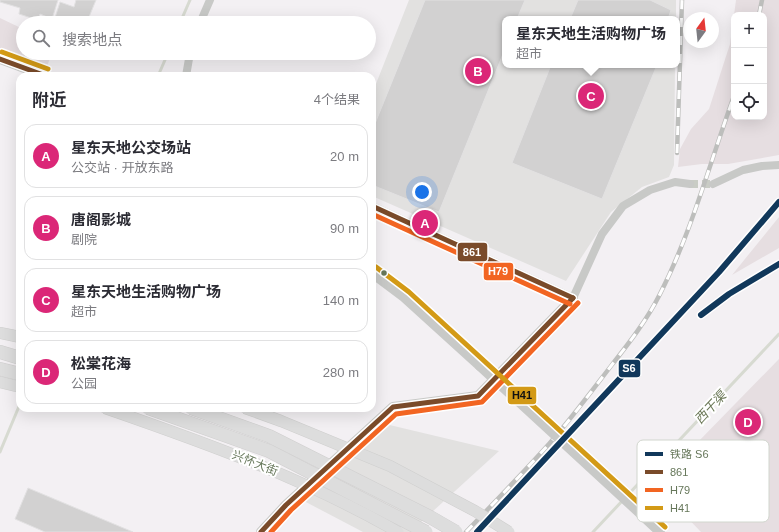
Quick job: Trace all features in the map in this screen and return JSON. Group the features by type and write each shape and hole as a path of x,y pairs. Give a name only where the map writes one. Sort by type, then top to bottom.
{"highway":[{"path":"0,352 16,357"},
{"path":"0,369 16,373"},
{"path":"159,412 269,452 426,532"},
{"path":"202,412 269,436 430,517 456,532"}],"main road":[{"path":"0,333 16,336"},
{"path":"0,382 16,386"},
{"name":"兴怀大街","path":"116,412 201,442 276,471 398,532"},
{"path":"256,412 390,466 475,511 509,532"}],"street":[{"path":"203,16 210,0"},
{"path":"0,59 35,72"},
{"path":"187,72 189,60"},
{"path":"713,184 743,170 762,166 779,165"},
{"path":"261,532 286,505 393,407 478,396 573,298 602,234 624,206 650,190 675,182 690,184"},
{"path":"376,208 573,298"},
{"path":"376,276 404,297 637,510"},
{"path":"649,522 660,532"}],"shaded area":[{"path":"409,0 676,0 676,16 502,16 502,68 675,68 674,165 669,177 642,187 611,212 566,281 376,198 376,84"},
{"path":"736,0 779,0 779,155 728,164 702,164 678,167 680,149 691,129 709,109 731,37 731,120 767,120 767,12 734,12"},
{"path":"0,18 16,26 16,57 0,50"},
{"path":"24,60 49,60 46,69"},
{"path":"779,217 779,248 732,275"},
{"path":"779,359 779,532 701,532 691,522 769,522 769,440 700,440"},
{"path":"377,422 499,451 410,532 363,532 302,500"}],"building":[{"path":"0,0 58,0 53,16 45,16 40,14 39,16 25,16 19,14 20,8 0,2"},
{"path":"76,0 96,0 89,16 56,16 60,2 74,7"},
{"path":"425,0 525,0 518,16 502,16 502,56 439,212 376,187 376,121"},
{"path":"578,0 650,0 671,10 669,16 571,16"},
{"path":"550,68 656,68 602,199 512,163"},
{"path":"28,488 133,532 45,532 15,519"}],"waterway":[{"path":"183,16 190,0"},
{"path":"160,72 165,60"},
{"name":"西干渠","path":"679,440 779,334"},
{"path":"0,452 17,412"},
{"name":"西干渠","path":"593,532 637,485"}],"tunnel":[{"path":"690,184 713,184"}],"railway":[{"path":"680,61 682,0"},
{"path":"760,12 762,0"},
{"path":"677,153 680,68"},
{"path":"466,532 557,435 624,349 649,313 660,294 682,246 731,105"}],"rail line":[{"name":"S6","path":"477,532 719,272 779,202"},
{"name":"S6","path":"701,315 729,294 779,264"}],"transit line":[{"name":"H41","path":"2,52 16,57"},
{"name":"861","path":"0,59 35,72"},
{"name":"H41","path":"24,60 48,69"},
{"name":"861","path":"376,208 573,298"},
{"name":"H79","path":"376,216 570,304"},
{"name":"H41","path":"376,267 409,292 637,501"},
{"name":"861","path":"261,532 286,505 393,407 478,396 573,298"},
{"name":"H79","path":"271,532 291,510 396,414 482,402 578,303"},
{"name":"H41","path":"660,522 665,527"}],"place":[{"name":"唐阁影城","path":"478,71"},
{"name":"星东天地生活购物广场","path":"591,96"},
{"name":"星东天地公交场站","path":"425,223"},
{"name":"松棠花海","path":"748,422"}]}
